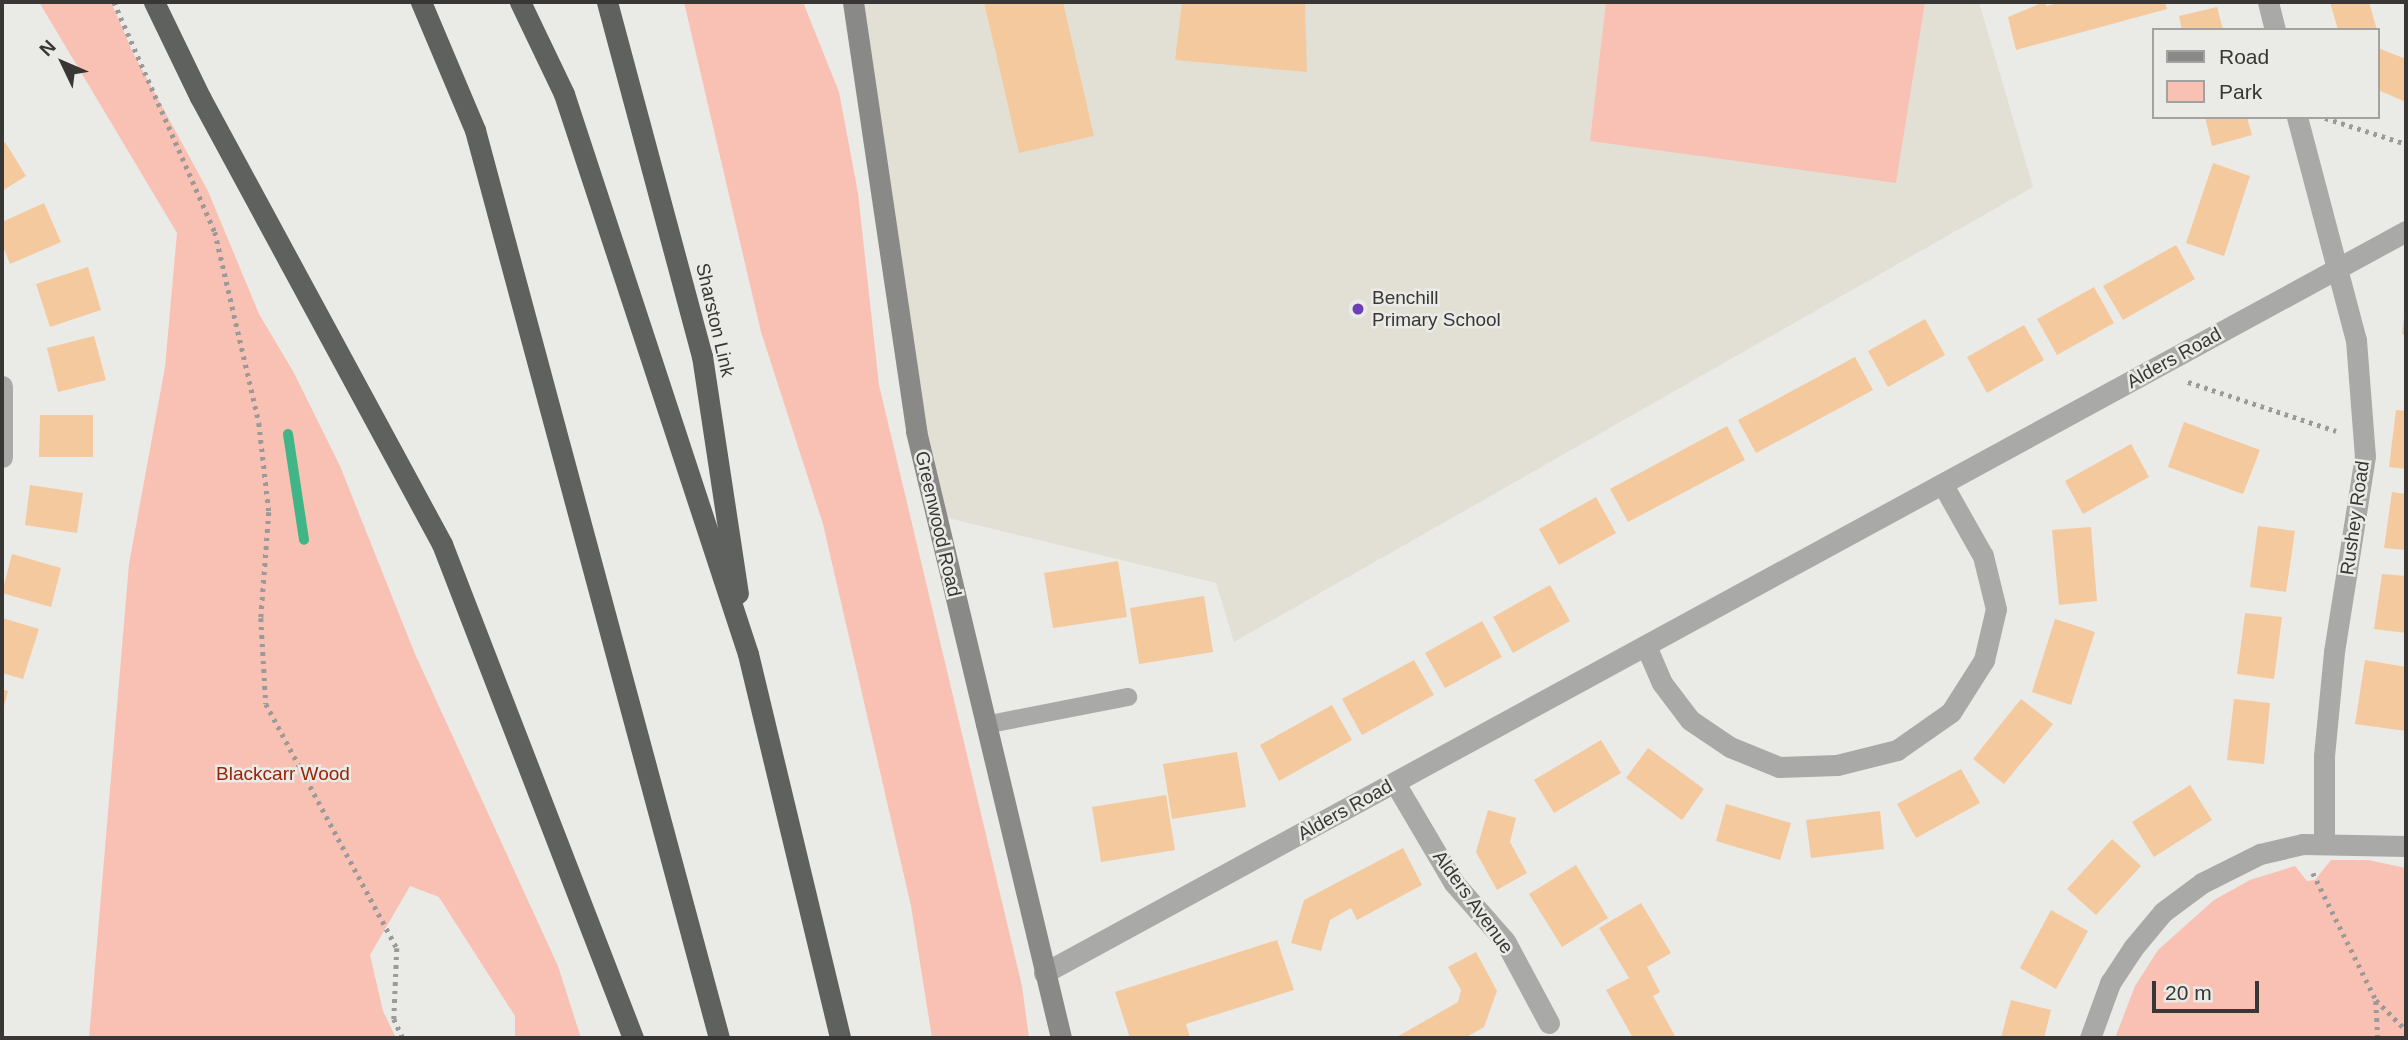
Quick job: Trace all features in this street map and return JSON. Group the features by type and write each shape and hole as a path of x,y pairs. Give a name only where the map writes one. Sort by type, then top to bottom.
{"highway":[{"path":"154,2 258,205 442,544 633,1038"},
{"path":"421,2 475,130 719,1038"},
{"path":"520,2 564,94 748,654 840,1038"},
{"name":"Sharston Link","path":"607,2 702,356 748,654"}],"street":[{"name":"Greenwood Road","path":"853,2 916,430 1044,973 1062,1038"},
{"path":"2267,2 2274,28"},
{"name":"Rushey Road","path":"2298,119 2356,340 2364,439 2358,510 2334,652 2313,842"},
{"name":"Alders Road","path":"1044,973 2406,230"},
{"path":"2,386 2,457"},
{"path":"1646,646 1662,683 1690,720 1730,747 1779,767 1837,765 1896,750 1951,712 1984,660 1996,609 1983,556 1942,485"},
{"name":"Alders Avenue","path":"1395,783 1454,883 1505,941 1549,1023"},
{"path":"2090,1038 2110,983 2163,912 2230,867 2313,842 2406,846"}],"lane":[{"path":"985,725 1128,697"}],"path":[{"path":"114,2 215,232 259,423 269,512 261,618 266,704 397,948 394,1019 402,1038"},
{"path":"2327,119 2406,144"},
{"path":"2167,362 2179,379 2364,439"},
{"path":"2313,842 2315,880 2375,1000 2406,1030"},
{"path":"2375,1000 2378,1038"}],"shaded area":[{"name":"Benchill Primary School","path":"853,2 1979,2 2033,187 1234,642 1216,583 936,515"}],"green space":[{"name":"Blackcarr Wood","path":"39,2 111,2 133,53 208,191 259,314 294,373 340,466 415,654 558,966 581,1038 515,1038 515,1016 439,897 410,886 370,955 383,1011 396,1038 89,1038 129,564 165,367 177,233"},
{"path":"684,2 803,2 839,92 858,193 879,385 1022,986 1029,1038 932,1038 911,906 823,524 761,332"},
{"path":"1606,2 1925,2 1896,183 1590,141"},
{"path":"2331,860 2368,860 2406,868 2406,1038 2115,1038 2135,986 2158,950 2214,900 2250,880 2295,866 2307,881 2315,880"}],"building":[{"path":"984,2 1063,2 1094,136 1019,153"},
{"path":"1182,2 1305,2 1307,72 1175,60"},
{"path":"2044,2 2047,6 2062,2 2165,2 2167,9 2016,50 2008,17"},
{"path":"2330,2 2369,2 2376,28 2337,28"},
{"path":"2217,7 2222,28 2182,28 2179,16"},
{"path":"2380,49 2406,59 2406,102 2380,91"},
{"path":"2205,119 2248,119 2252,135 2212,146"},
{"path":"5,142 26,176 2,191 2,144"},
{"path":"2213,163 2250,176 2224,256 2186,243"},
{"path":"44,203 61,242 10,264 2,244 2,222"},
{"path":"2176,245 2195,279 2123,320 2103,286"},
{"path":"88,267 101,310 50,327 36,284"},
{"path":"2094,287 2114,323 2057,355 2037,319"},
{"path":"2406,309 2406,335 2402,334"},
{"path":"1925,319 1945,355 1888,387 1868,351"},
{"path":"2024,325 2044,360 1987,393 1967,357"},
{"path":"94,336 106,380 58,392 47,348"},
{"path":"1855,357 1873,390 1756,453 1738,420"},
{"path":"2396,410 2406,411 2406,469 2389,467"},
{"path":"40,415 93,415 93,457 39,457"},
{"path":"2184,422 2260,450 2243,494 2168,467"},
{"path":"1727,426 1745,460 1628,522 1610,489"},
{"path":"2131,444 2149,477 2083,514 2065,481"},
{"path":"30,485 83,493 77,533 25,525"},
{"path":"2392,492 2406,494 2406,550 2384,548"},
{"path":"1596,497 1616,533 1559,565 1539,529"},
{"path":"2258,526 2295,531 2286,592 2250,587"},
{"path":"2091,527 2097,601 2059,605 2052,530"},
{"path":"12,554 61,568 51,607 2,593"},
{"path":"1118,561 1127,617 1053,628 1044,573"},
{"path":"2382,574 2406,576 2406,633 2374,629"},
{"path":"1550,585 1570,621 1513,653 1493,617"},
{"path":"1204,596 1213,652 1139,664 1130,608"},
{"path":"2245,613 2282,617 2274,679 2237,674"},
{"path":"2,618 39,629 23,679 2,673"},
{"path":"2055,619 2095,632 2071,705 2032,692"},
{"path":"1482,621 1502,657 1445,688 1425,653"},
{"path":"1414,660 1434,695 1362,735 1342,699"},
{"path":"2365,660 2406,667 2406,731 2355,724"},
{"path":"2,689 8,691 3,710 2,710"},
{"path":"2021,699 2053,724 2004,784 1973,759"},
{"path":"2234,699 2270,703 2264,764 2227,760"},
{"path":"1332,705 1352,740 1279,781 1260,745"},
{"path":"1601,740 1621,773 1554,813 1534,780"},
{"path":"1648,748 1704,789 1682,820 1626,778"},
{"path":"1237,752 1246,807 1172,819 1163,764"},
{"path":"1961,769 1980,803 1916,838 1897,804"},
{"path":"2190,785 2212,820 2154,857 2132,822"},
{"path":"1166,795 1175,850 1101,862 1092,807"},
{"path":"1726,804 1791,823 1780,860 1716,841"},
{"path":"1488,810 1516,818 1510,842 1527,873 1497,890 1476,852"},
{"path":"1880,811 1884,849 1811,858 1806,820"},
{"path":"2112,839 2141,866 2096,915 2067,889"},
{"path":"1403,848 1422,885 1357,920 1351,908 1330,920 1321,951 1291,943 1304,900"},
{"path":"1576,865 1608,918 1562,947 1529,894"},
{"path":"1641,903 1671,953 1647,967 1660,992 1653,996 1676,1038 1628,1038 1632,1036 1606,990 1629,978 1599,928"},
{"path":"2051,910 2088,931 2056,989 2020,968"},
{"path":"1277,940 1294,990 1186,1024 1190,1038 1130,1038 1115,992"},
{"path":"1476,952 1497,991 1484,1027 1465,1038 1395,1038 1458,1002 1461,990 1448,967"},
{"path":"2011,1000 2051,1010 2044,1038 2001,1038"}],"waterway":[{"path":"288,434 304,540"}],"place":[{"name":"Benchill Primary School","path":"1358,309"}]}
